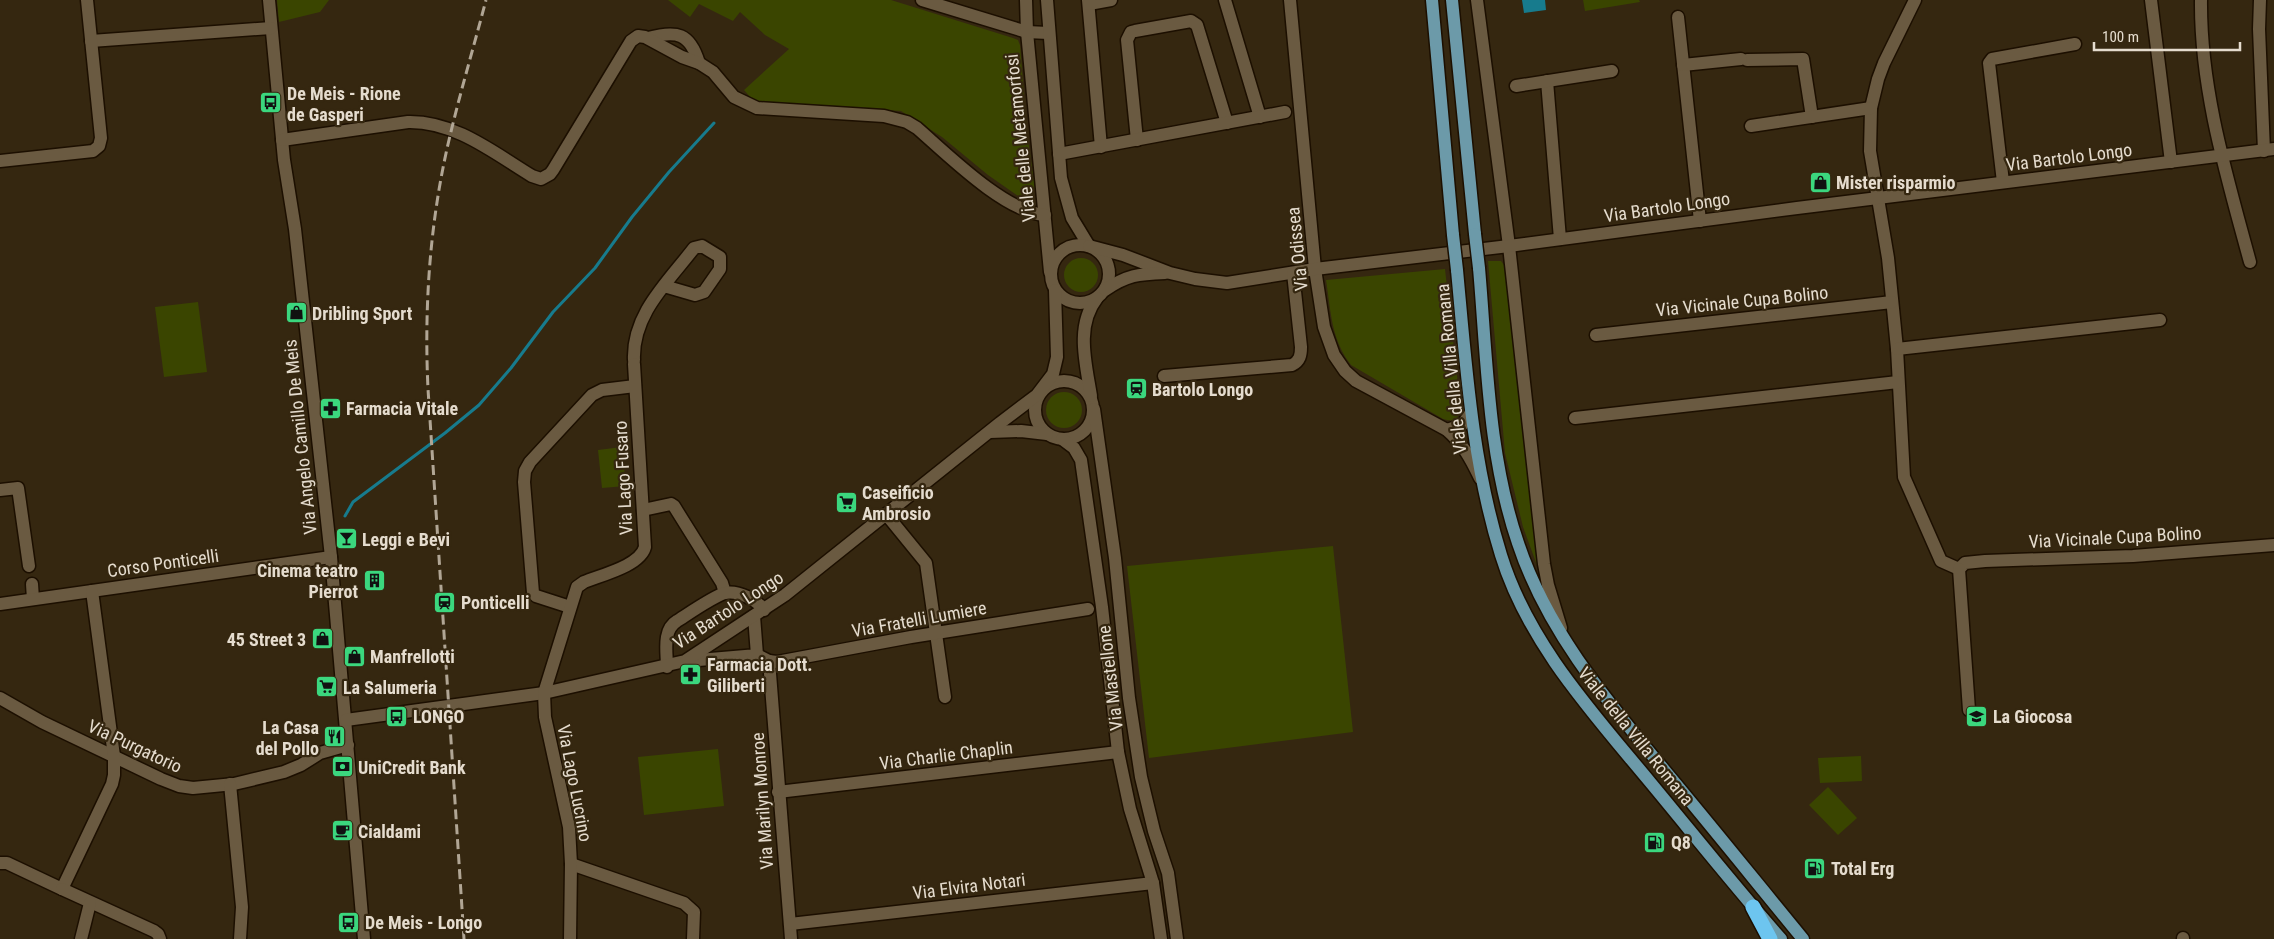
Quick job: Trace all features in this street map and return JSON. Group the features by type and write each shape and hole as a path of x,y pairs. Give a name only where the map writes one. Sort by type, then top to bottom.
{"highway":[{"path":"1753,907 1770,939"}],"main road":[{"name":"Viale della Villa Romana","path":"1432,0 1470,414 1482,482 1501,556 1530,624 1562,674 1781,939"},
{"name":"Viale della Villa Romana","path":"1452,0 1492,416 1502,491 1530,576 1566,644 1635,734 1803,939"}],"street":[{"path":"0,161 93,151 98,146 101,138 87,0"},
{"name":"Via Angelo Camillo De Meis","path":"269,0 282,140 295,229 331,557 364,939"},
{"path":"922,0 1027,32 1048,33"},
{"name":"Viale delle Metamorfosi","path":"1026,0 1027,32 1050,272"},
{"path":"1047,0 1048,33 1062,178 1068,208 1076,228 1089,246"},
{"path":"1101,147 1088,2 1111,0"},
{"path":"1225,0 1260,117"},
{"name":"Via Odissea","path":"1290,0 1316,269 1324,327 1334,355 1345,371 1356,381 1447,430 1458,439 1469,454 1482,482"},
{"name":"Viale della Villa Romana","path":"1478,0 1509,246 1544,564 1548,585 1566,644"},
{"path":"1916,0 1884,63 1871,108 1870,151 1888,258 1897,349 1904,478 1941,561 1960,568 1969,710"},
{"path":"2151,0 2171,162"},
{"path":"2200,0 2204,46 2221,155 2250,262"},
{"path":"2260,0 2259,29 2269,150"},
{"path":"1678,17 1700,221"},
{"path":"1137,140 1127,40 1131,32 1135,30 1191,21 1197,24 1227,123"},
{"path":"91,41 271,28"},
{"path":"648,38 676,33 692,44 700,63"},
{"path":"282,140 408,122 426,122 460,133 532,176 541,179 550,174 631,41 638,36 648,38 682,57 700,63 714,72 734,97 757,108 884,116 907,122 917,128 997,194 1022,209 1045,215"},
{"path":"2003,182 1989,63 1992,59 2074,44"},
{"path":"1683,66 1744,60 1803,59 1812,117"},
{"path":"1516,86 1612,71"},
{"path":"1547,81 1560,239"},
{"path":"1751,126 1871,108"},
{"path":"1059,154 1285,112"},
{"name":"Via Bartolo Longo","path":"1089,246 1123,255 1170,273 1212,283 1227,283 1316,269 2269,150"},
{"path":"990,432 1021,431 1047,434 1062,439 1072,438 1081,434 1092,419 1094,409 1090,396 1084,342 1085,321 1090,307 1101,294 1109,276 1106,261 1097,250 1078,244 1061,251 1053,263 1050,272 1055,290 1062,298 1072,303 1084,304 1101,294"},
{"name":"Via Lago Fusaro","path":"544,693 570,607 580,584 641,557 645,547 634,362 634,339 642,317 664,286 697,246 702,246 720,257 720,269 704,292 695,295 664,286"},
{"name":"Via Bartolo Longo","path":"1101,294 1121,279 1134,274 1170,273"},
{"path":"1164,376 1292,365 1297,362 1301,353 1301,347 1292,273"},
{"name":"Via Bartolo Longo","path":"346,720 544,693 667,667 685,661 759,613 1000,423 1031,401 1042,390 1053,374 1057,357 1055,290"},
{"name":"Via Vicinale Cupa Bolino","path":"1596,335 1892,302"},
{"path":"1897,349 2160,320"},
{"path":"1047,434 1041,428 1035,413 1035,405 1042,390 1049,385 1064,380 1080,385 1090,396"},
{"path":"1581,420 1898,385"},
{"path":"570,607 536,596 533,593 524,482 525,471 530,462 594,393 635,386"},
{"name":"Via Mastellone","path":"1094,409 1114,549 1129,698 1138,757 1154,831 1168,874 1177,939"},
{"path":"1447,430 1462,425 1470,414"},
{"name":"Via Mastellone","path":"1062,439 1074,448 1081,460 1102,607 1118,752 1130,809 1153,883 1161,939"},
{"path":"0,490 18,488 29,566"},
{"path":"643,510 672,504 674,506 722,583 725,593"},
{"path":"886,514 926,563 945,697"},
{"name":"Via Vicinale Cupa Bolino","path":"1960,568 1966,563 1985,561 2136,556 2274,545"},
{"name":"Corso Ponticelli","path":"0,604 331,557"},
{"path":"32,584 33,599"},
{"path":"62,889 112,784 114,775 114,756 92,591"},
{"path":"667,667 670,626 725,593 736,594 750,599 759,613 757,655"},
{"name":"Via Fratelli Lumiere","path":"769,661 777,662 937,632 1088,609"},
{"path":"685,661 757,655 769,661"},
{"name":"Via Marilyn Monroe","path":"769,661 791,939"},
{"name":"Via Lago Lucrino","path":"544,693 545,717 569,827 571,864 570,939"},
{"name":"Via Purgatorio","path":"0,698 42,722 114,756 179,786 193,788 230,784 284,772 301,765 320,753 348,745"},
{"name":"Via Charlie Chaplin","path":"778,792 1118,752"},
{"path":"230,784 242,906 240,939"},
{"path":"0,863 8,863 154,931 160,939"},
{"path":"571,864 684,903 694,912 693,939"},
{"name":"Via Elvira Notari","path":"790,924 1153,883"},
{"path":"81,939 90,902"}],"green space":[{"path":"277,0 329,0 320,12 279,22"},
{"path":"668,0 891,0 1018,40 1020,45 1027,133 1035,188 1030,197 1018,196 988,175 942,137 901,111 761,102 751,98 744,90 789,49 765,35 740,12 733,21 699,4 690,17"},
{"path":"1583,0 1639,0 1640,2 1585,11"},
{"path":"1081,258 1093,263 1098,275 1093,287 1081,292 1069,287 1064,275 1069,263"},
{"path":"1488,261 1501,261 1507,269 1538,568 1523,527 1505,453"},
{"path":"1445,269 1461,411 1456,418 1449,420 1443,419 1351,365 1339,345 1336,335 1326,280"},
{"path":"198,302 207,372 164,377 155,307"},
{"path":"1064,392 1077,397 1082,410 1077,423 1064,428 1051,423 1046,410 1051,397"},
{"path":"622,447 626,486 602,488 598,450"},
{"path":"1333,546 1353,732 1149,758 1127,566"},
{"path":"718,749 724,806 644,815 638,757"},
{"path":"1861,756 1862,781 1820,783 1818,758"},
{"path":"1828,787 1857,818 1838,835 1809,805"}],"water":[{"path":"1522,0 1545,0 1546,10 1524,13"}],"waterway":[{"path":"345,516 353,502 479,405 511,368 553,312 595,268 632,217 669,172 714,123"}],"railway":[{"path":"464,939 428,389 427,326 430,263 442,171 486,0"}],"place":[{"name":"De Meis - Rione de Gasperi","path":"271,103"},
{"name":"Mister risparmio","path":"1820,182"},
{"name":"Dribling Sport","path":"296,313"},
{"name":"Bartolo Longo","path":"1136,389"},
{"name":"Farmacia Vitale","path":"330,408"},
{"name":"Caseificio Ambrosio","path":"846,502"},
{"name":"Leggi e Bevi","path":"346,539"},
{"name":"Cinema teatro Pierrot","path":"374,580"},
{"name":"Ponticelli","path":"445,602"},
{"name":"45 Street 3","path":"322,639"},
{"name":"Manfrellotti","path":"354,656"},
{"name":"Farmacia Dott. Giliberti","path":"691,674"},
{"name":"La Salumeria","path":"327,687"},
{"name":"LONGO","path":"397,716"},
{"name":"La Giocosa","path":"1977,716"},
{"name":"La Casa del Pollo","path":"335,737"},
{"name":"UniCredit Bank","path":"342,767"},
{"name":"Cialdami","path":"342,831"},
{"name":"Q8","path":"1655,842"},
{"name":"Total Erg","path":"1815,868"},
{"name":"De Meis - Longo","path":"349,922"}]}
